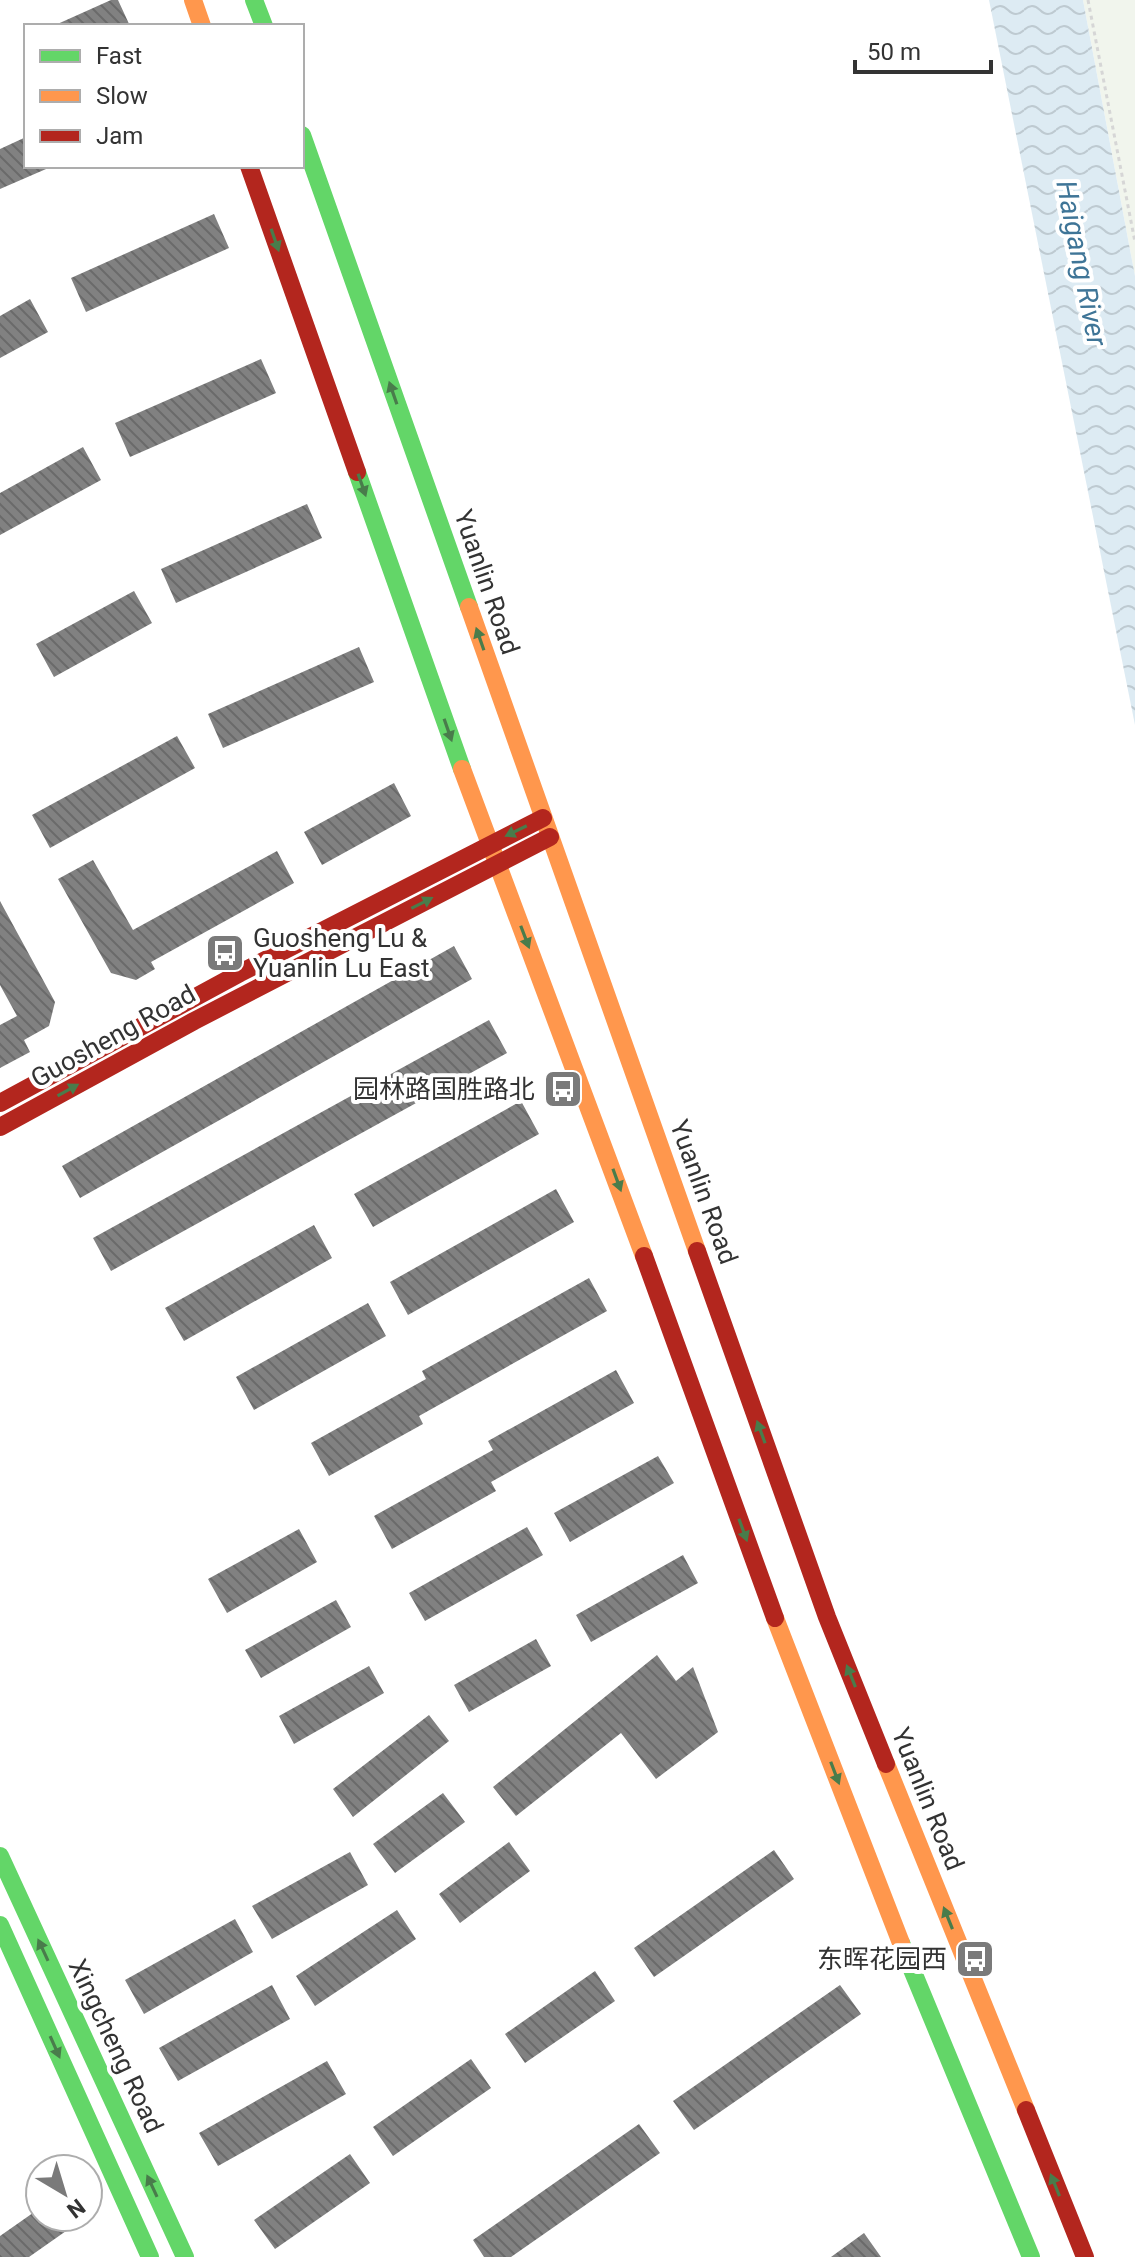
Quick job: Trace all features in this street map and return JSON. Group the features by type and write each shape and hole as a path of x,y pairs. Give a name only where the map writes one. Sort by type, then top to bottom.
{"main road":[{"path":"193,0 201,24"},
{"path":"254,0 263,24"},
{"name":"Yuanlin Road","path":"304,141 827,1617 1085,2257"},
{"path":"250,168 489,844 594,1117 785,1645 886,1906 1031,2257"},
{"name":"Guosheng Road","path":"0,1103 543,818"},
{"name":"Guosheng Road","path":"0,1127 194,1021 550,837"},
{"name":"Xingcheng Road","path":"0,1856 185,2257"},
{"path":"0,1925 150,2257"}],"path":[{"path":"1088,0 1135,242"}],"shaded area":[{"path":"1083,0 1135,0 1135,276"}],"water":[{"name":"Haigang River","path":"989,0 1083,0 1135,276 1135,725"}],"building":[{"path":"111,0 118,0 129,24 57,24"},
{"path":"24,138 24,168 48,168 0,189 0,149"},
{"path":"214,214 229,248 86,312 71,278"},
{"path":"30,299 48,332 0,358 0,316"},
{"path":"261,359 276,393 130,457 115,423"},
{"path":"83,447 101,480 0,535 0,493"},
{"path":"307,504 322,538 176,603 161,569"},
{"path":"134,591 152,623 54,677 36,644"},
{"path":"359,647 374,682 223,748 208,714"},
{"path":"177,736 195,768 50,848 32,815"},
{"path":"394,783 411,816 322,865 304,832"},
{"path":"277,851 294,883 151,962 155,969 136,980 111,973 58,879 93,860 133,930"},
{"path":"0,901 55,1002 49,1026 24,1040 30,1052 0,1068 0,1025 17,1016 0,985"},
{"path":"454,946 472,979 80,1198 62,1166"},
{"path":"489,1020 507,1053 111,1271 93,1238"},
{"path":"521,1101 539,1134 373,1227 354,1194"},
{"path":"556,1189 574,1222 408,1315 390,1282"},
{"path":"314,1225 332,1258 184,1341 165,1308"},
{"path":"589,1278 607,1311 419,1416 423,1424 329,1476 311,1443 426,1379 422,1371"},
{"path":"368,1303 386,1336 254,1410 236,1377"},
{"path":"616,1370 634,1403 491,1482 496,1491 392,1549 374,1516 493,1450 488,1441"},
{"path":"658,1456 674,1483 570,1542 554,1513"},
{"path":"527,1527 543,1555 425,1621 409,1593"},
{"path":"299,1529 317,1562 227,1613 208,1579"},
{"path":"683,1555 698,1583 591,1642 576,1615"},
{"path":"336,1600 351,1627 261,1678 245,1650"},
{"path":"536,1639 551,1666 469,1712 454,1685"},
{"path":"657,1655 676,1681 693,1667 718,1732 656,1779 621,1733 516,1816 493,1787"},
{"path":"369,1666 384,1693 294,1744 279,1716"},
{"path":"429,1715 449,1741 353,1817 333,1789"},
{"path":"443,1793 465,1822 395,1873 373,1844"},
{"path":"509,1842 530,1871 460,1923 439,1894"},
{"path":"774,1850 794,1879 654,1977 634,1948"},
{"path":"350,1852 368,1885 272,1939 252,1906"},
{"path":"397,1910 416,1939 315,2006 296,1976"},
{"path":"235,1919 253,1952 144,2014 125,1980"},
{"path":"595,1971 615,2001 525,2063 505,2034"},
{"path":"272,1985 290,2019 178,2081 159,2048"},
{"path":"840,1985 861,2014 694,2130 673,2101"},
{"path":"471,2059 491,2088 393,2156 373,2127"},
{"path":"327,2061 346,2094 218,2166 199,2133"},
{"path":"639,2124 660,2153 511,2257 484,2257 473,2240"},
{"path":"350,2154 370,2183 275,2249 254,2220"},
{"path":"24,2219 24,2233 63,2233 29,2257 0,2257 0,2236"},
{"path":"864,2233 881,2257 831,2257"}],"traffic: fast":[{"path":"254,0 263,24"},
{"path":"304,141 469,607"},
{"path":"357,472 462,769"},
{"path":"0,1856 185,2257"},
{"path":"0,1925 150,2257"},
{"path":"901,1943 1031,2257"}],"traffic: slow":[{"path":"193,0 201,24"},
{"path":"469,607 697,1251"},
{"path":"462,769 644,1256"},
{"path":"775,1618 901,1943"},
{"path":"886,1764 1026,2110"}],"traffic: jam":[{"path":"250,168 357,472"},
{"path":"0,1103 240,973 543,818"},
{"path":"0,1127 194,1021 550,837"},
{"path":"697,1251 827,1617 886,1764"},
{"path":"644,1256 775,1618"},
{"path":"1026,2110 1085,2257"}],"place":[{"name":"Guosheng Lu & Yuanlin Lu East","path":"225,953"},
{"name":"园林路国胜路北","path":"563,1089"},
{"name":"东晖花园西","path":"975,1959"}]}
